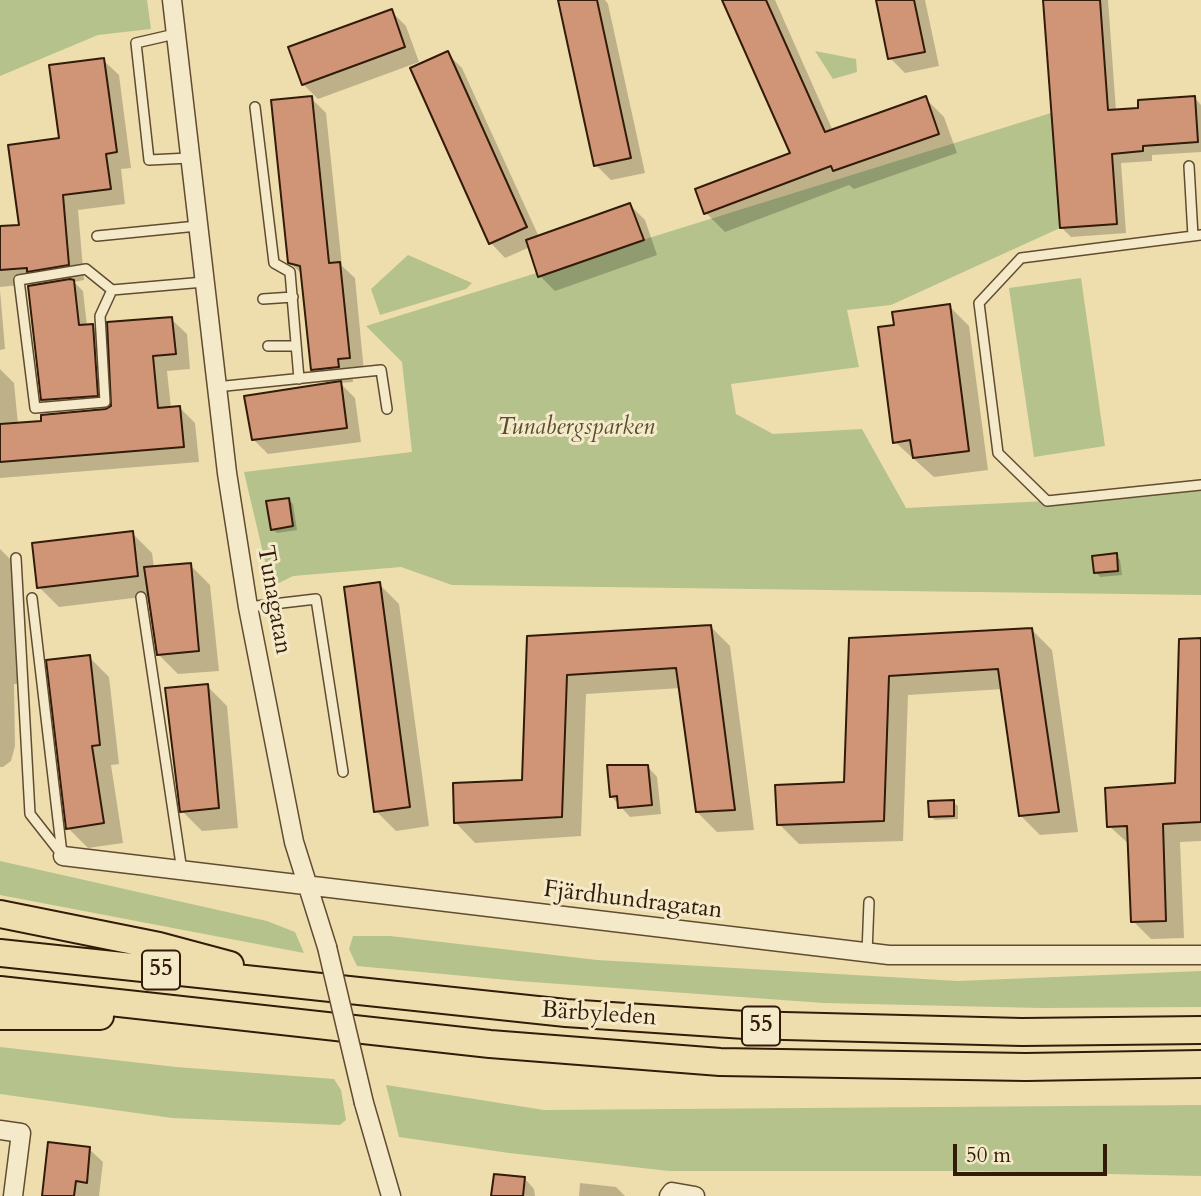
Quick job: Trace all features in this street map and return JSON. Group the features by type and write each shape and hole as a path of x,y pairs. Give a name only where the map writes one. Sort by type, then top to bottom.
{"main road":[{"path":"0,914 159,946 323,989"},
{"name":"Bärbyleden","path":"0,953 566,1013 745,1025 1021,1032 1201,1030"},
{"name":"Bärbyleden","path":"0,990 491,1044 720,1062 1026,1067 1201,1064"},
{"path":"0,1016 241,1017"}],"street":[{"name":"Tunagatan","path":"172,0 216,387 248,607 294,842 327,947 364,1103 391,1196"},
{"name":"Fjärdhundragatan","path":"63,856 889,955 1201,955"},
{"path":"0,1130 21,1133 13,1196"},
{"path":"669,1196 672,1192 695,1196"}],"lane":[{"path":"175,34 136,43 149,160 189,158"},
{"path":"255,107 274,263 290,272 299,379"},
{"path":"1189,166 1197,236 1021,258 979,303 998,453 1047,501 1201,485"},
{"path":"97,236 197,226"},
{"path":"112,290 100,316 105,402 35,408 19,280 86,269 112,290 204,282"},
{"path":"262,299 293,297"},
{"path":"268,346 296,346"},
{"path":"216,387 381,370 387,409"},
{"path":"16,558 30,814 63,856"},
{"path":"141,597 182,871"},
{"path":"32,598 63,856"},
{"path":"248,607 316,599 344,772"},
{"path":"867,953 869,902"}],"green space":[{"path":"0,0 147,0 151,29 98,35 0,76"},
{"path":"815,51 856,59 857,72 833,79"},
{"name":"Tunabergsparken","path":"1051,113 1060,228 891,305 847,310 859,367 731,384 736,414 773,434 862,429 906,508 1047,501 1201,485 1201,595 452,585 401,567 293,576 271,587 244,472 412,452 402,362 366,326"},
{"path":"408,255 472,283 466,289 380,315 371,289"},
{"path":"1081,278 1105,446 1034,457 1009,288"},
{"path":"0,861 267,921 295,932 304,953 0,895"},
{"path":"353,936 390,936 597,960 958,981 1201,971 1201,1007 1041,1008 824,1003 518,981 357,966 349,949"},
{"path":"0,1047 176,1067 334,1079 341,1090 346,1120 340,1125 172,1118 0,1094"},
{"path":"386,1085 544,1110 1201,1105 1201,1176 972,1171 669,1171 509,1153 399,1137"}],"building":[{"path":"558,0 597,0 631,158 594,166"},
{"path":"722,0 766,0 825,132 926,96 939,134 833,171 831,166 704,214 695,189 790,153"},
{"path":"876,0 914,0 925,52 888,59"},
{"path":"1043,0 1100,0 1108,110 1138,108 1138,100 1195,96 1198,142 1143,146 1143,151 1112,154 1117,224 1060,228"},
{"path":"392,9 405,47 302,85 288,47"},
{"path":"448,51 527,227 489,244 410,68"},
{"path":"104,58 117,152 106,154 111,189 63,195 69,265 27,272 27,268 0,270 0,226 19,225 8,145 59,138 49,65"},
{"path":"312,96 329,263 340,262 350,358 338,359 339,367 311,370 300,266 288,263 271,100"},
{"path":"630,203 644,240 538,277 526,240"},
{"path":"74,280 79,325 93,324 98,396 41,400 28,286"},
{"path":"950,304 969,451 913,458 910,440 893,443 878,327 894,325 892,312"},
{"path":"172,317 176,354 153,356 158,408 180,406 184,447 0,462 0,424 41,421 41,415 106,409 111,406 107,322"},
{"path":"341,381 347,428 252,440 244,396"},
{"path":"289,498 293,526 271,530 266,501"},
{"path":"133,531 138,576 37,588 32,543"},
{"path":"1117,553 1118,571 1094,573 1092,556"},
{"path":"191,563 199,651 157,655 144,567"},
{"path":"380,582 410,807 374,812 344,587"},
{"path":"711,625 735,810 696,812 676,668 567,675 562,817 454,823 453,783 522,780 527,636"},
{"path":"1032,628 1059,812 1019,816 998,669 889,676 884,821 777,825 775,785 844,782 849,638"},
{"path":"1201,638 1201,822 1163,824 1166,921 1131,922 1127,826 1107,827 1105,788 1175,783 1179,639"},
{"path":"90,655 100,745 92,746 104,823 66,829 46,660"},
{"path":"208,684 219,808 180,812 165,688"},
{"path":"607,765 648,765 652,805 618,808 617,796 610,797"},
{"path":"954,800 954,816 929,817 928,801"},
{"path":"48,1142 90,1147 87,1183 76,1181 74,1196 42,1196"},
{"path":"494,1174 525,1177 523,1196 491,1196"}]}
